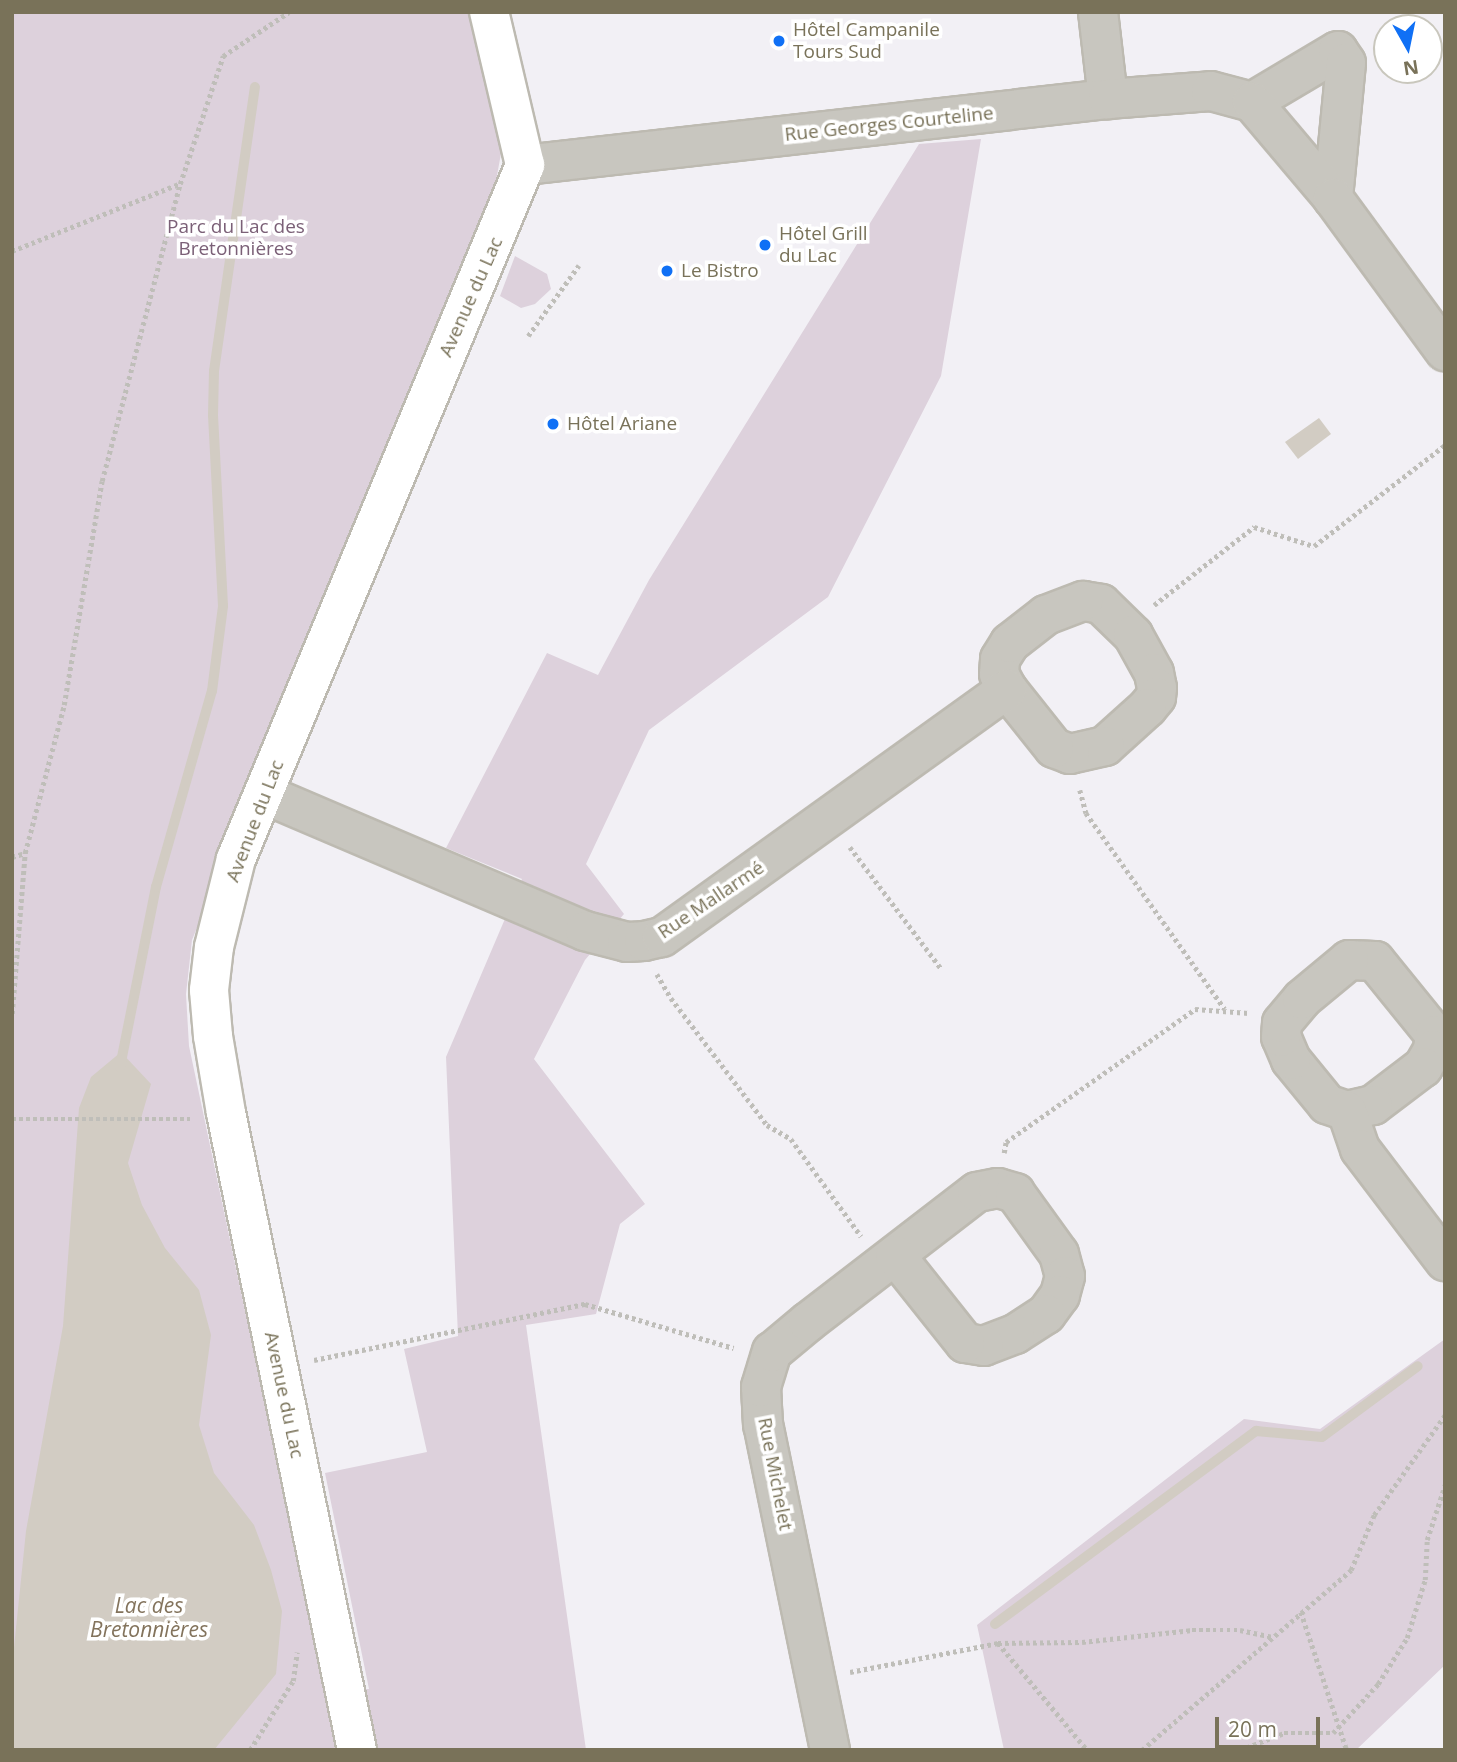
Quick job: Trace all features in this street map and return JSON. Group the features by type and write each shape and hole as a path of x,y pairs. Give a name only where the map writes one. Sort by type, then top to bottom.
{"street":[{"path":"489,12 525,165"},
{"path":"1098,12 1108,99"},
{"path":"1333,198 1346,63 1338,51 1252,102 1333,198 1445,351"},
{"name":"Rue Georges Courteline","path":"525,165 1108,99 1211,91 1252,102"},
{"name":"Avenue du Lac","path":"357,1750 226,1113 213,1036 209,990 214,947 236,859 525,165"},
{"path":"1083,600 1101,604 1125,626 1154,673 1156,697 1105,746 1070,754 1054,748 1007,690 999,674 1000,659 1010,643 1046,615 1083,600"},
{"name":"Rue Mallarmé","path":"264,794 585,931 627,942 644,941 662,937 1007,690"},
{"path":"1349,960 1375,961 1435,1035 1433,1050 1423,1067 1373,1105 1347,1111 1327,1104 1291,1060 1281,1037 1282,1023 1302,999 1349,960"},
{"path":"1347,1111 1360,1149 1445,1261"},
{"path":"772,1352 888,1260 976,1192 998,1188 1015,1193 1059,1254 1065,1276 1059,1295 1046,1314 1015,1334 984,1346 965,1343 888,1260"},
{"name":"Rue Michelet","path":"772,1352 761,1387 763,1424 830,1750"}],"path":[{"path":"12,1014 25,853 64,705 103,481 180,184 223,56 289,12"},
{"path":"12,251 180,184"},
{"path":"528,336 579,265"},
{"path":"1125,626 1254,527 1314,546 1445,445"},
{"path":"1070,754 1086,813 1226,1010"},
{"path":"849,846 941,968"},
{"path":"12,857 25,853"},
{"path":"644,941 655,970 671,998 768,1125 791,1139 888,1260"},
{"path":"998,1188 1006,1142 1195,1009 1241,1011 1282,1023"},
{"path":"194,1107 196,1119"},
{"path":"12,1118 148,1118"},
{"path":"279,1368 585,1304 737,1348 772,1352"},
{"path":"1142,1750 1351,1570 1374,1515 1445,1415"},
{"path":"1240,1750 1284,1733 1333,1733 1378,1684 1407,1638 1424,1580 1427,1540 1445,1485"},
{"path":"1301,1612 1347,1750"},
{"path":"816,1679 998,1643 1082,1642 1192,1630 1240,1630 1272,1637"},
{"path":"998,1643 1087,1750"},
{"path":"250,1750 293,1681 298,1646"}],"green space":[{"name":"Parc du Lac des Bretonnières","path":"12,12 498,12 504,137 492,203 192,940 186,994 189,1046 325,1689 369,1689 325,1473 427,1452 404,1349 458,1336 446,1057 522,879 446,848 547,653 598,675 649,580 919,144 981,139 941,376 828,597 649,730 586,864 624,914 585,960 534,1059 645,1204 620,1224 596,1314 526,1325 586,1750 12,1750"},
{"path":"515,256 547,274 551,289 535,304 521,308 500,296"},
{"path":"1445,1339 1445,1665 1356,1750 1004,1750 977,1625 1244,1419 1320,1429"}],"water":[{"path":"1319,418 1331,434 1298,459 1285,442"},
{"name":"Lac des Bretonnières","path":"121,1052 151,1084 128,1163 142,1205 165,1248 199,1290 211,1335 199,1425 214,1473 254,1525 271,1570 282,1611 276,1674 214,1750 12,1750 12,1667 26,1531 63,1326 79,1108 91,1077"}],"waterway":[{"path":"120,1067 156,887 212,691 223,606 213,415 214,371 255,87"},
{"path":"995,1624 1256,1431 1322,1437 1418,1366"}],"place":[{"name":"Hôtel Campanile Tours Sud","path":"779,41"},
{"name":"Hôtel Grill du Lac","path":"765,245"},
{"name":"Le Bistro","path":"667,271"},
{"name":"Hôtel Ariane","path":"553,424"}]}
